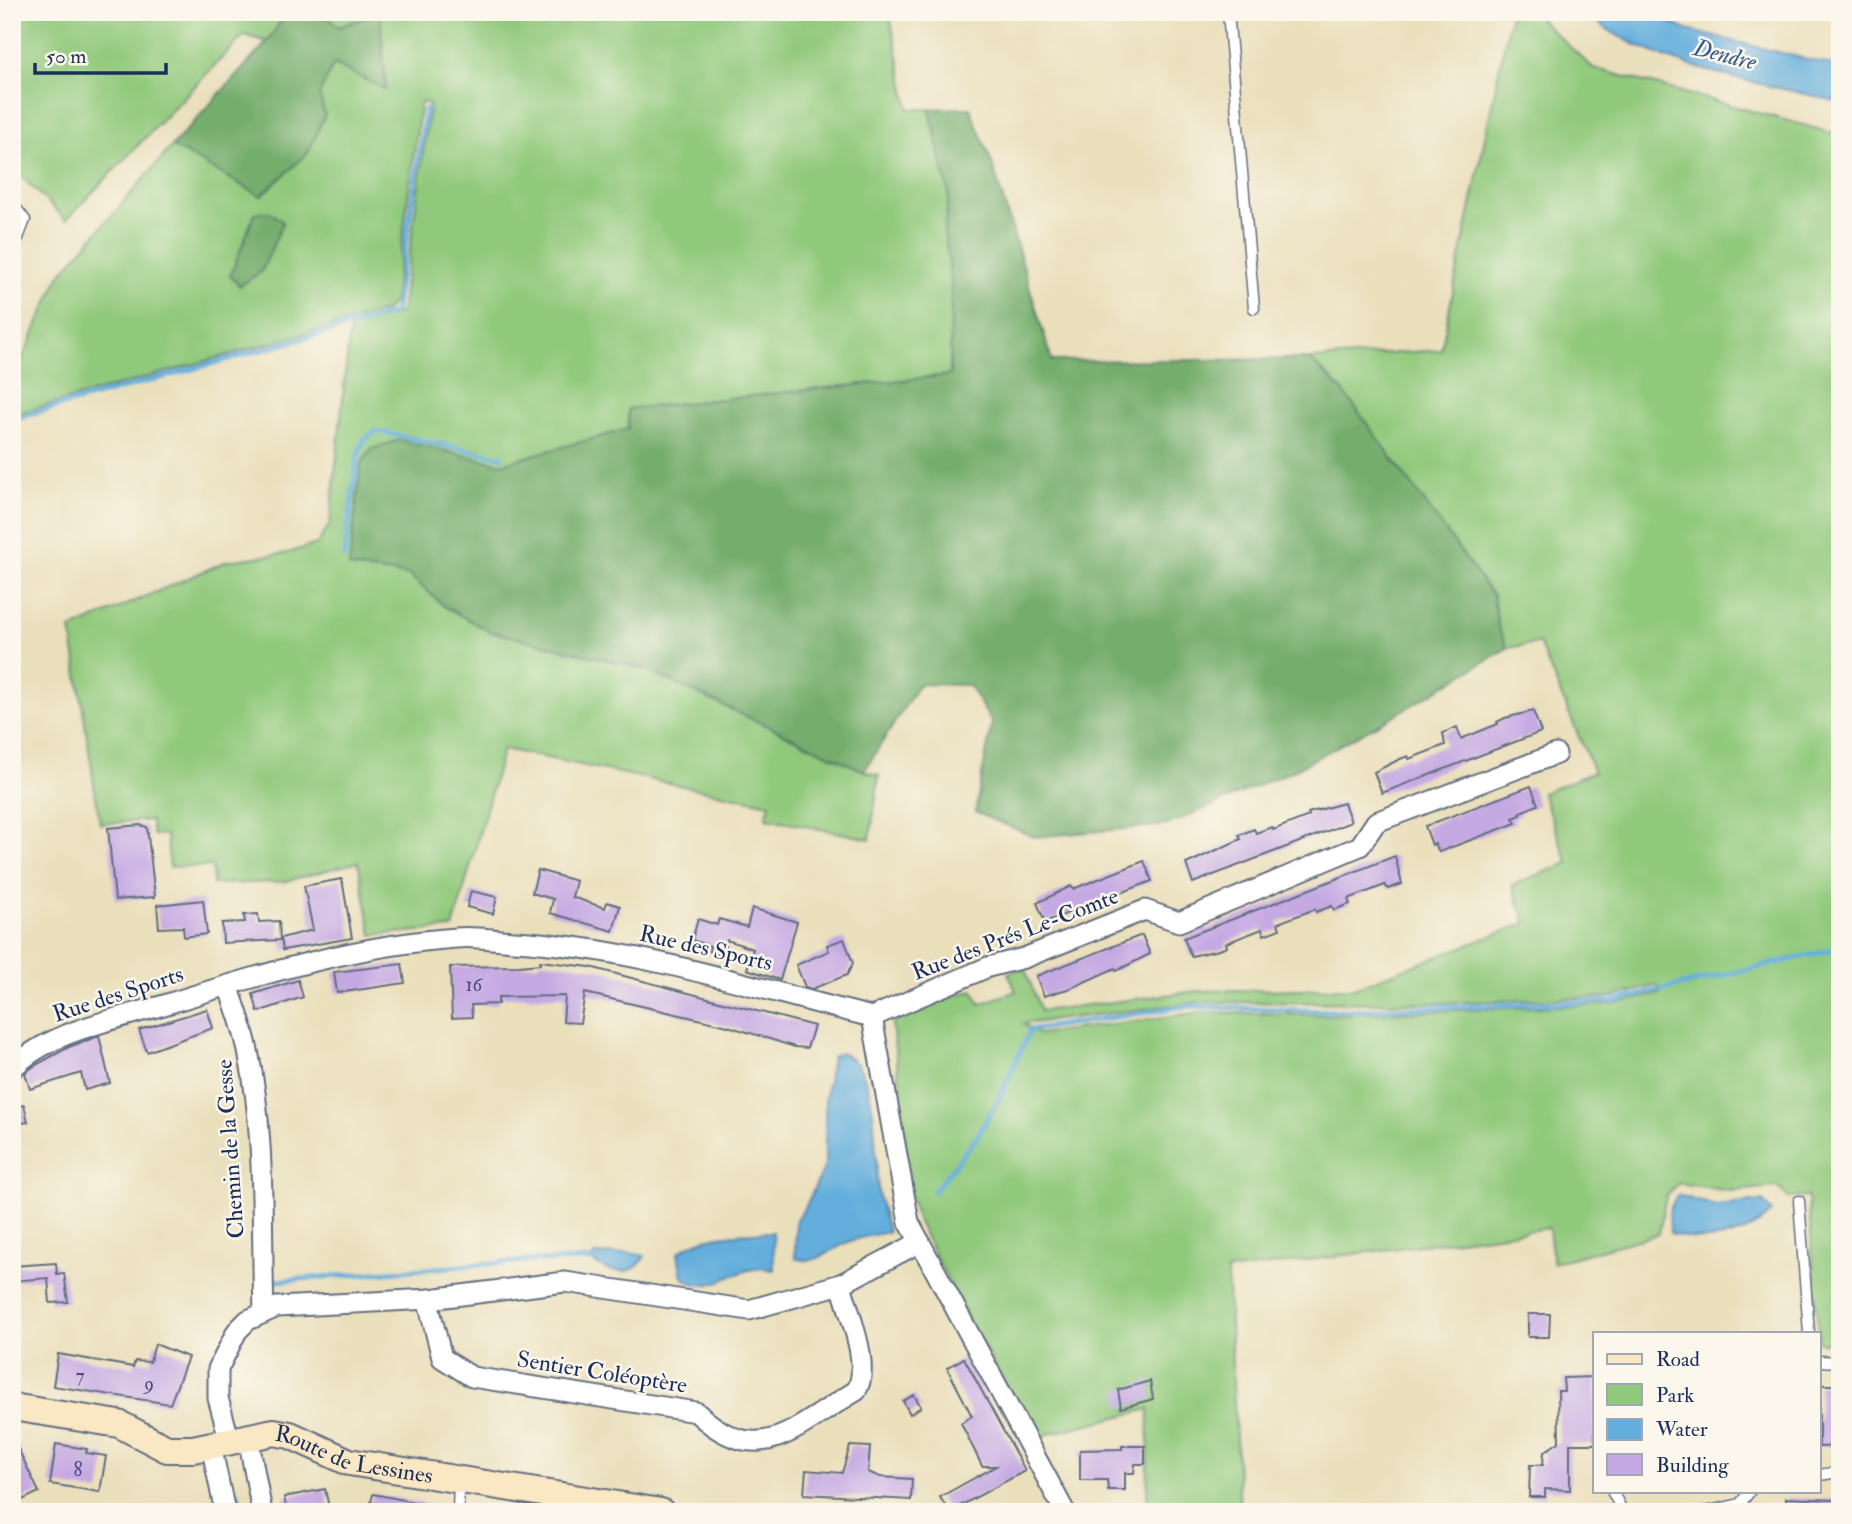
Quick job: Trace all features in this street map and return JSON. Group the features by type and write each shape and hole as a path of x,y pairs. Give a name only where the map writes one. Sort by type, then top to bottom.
{"main road":[{"name":"Route de Lessines","path":"12,1407 119,1424 167,1449 230,1442 274,1432 290,1434 349,1462 631,1510 662,1512"}],"street":[{"name":"Rue des Prés Le-Comte","path":"872,1017 988,967 1024,958 1145,910 1179,922 1360,846 1376,822 1556,754"},
{"name":"Rue des Sports","path":"12,1069 40,1046 62,1037 228,985 355,949 458,937 545,942 631,956 773,989 872,1017"},
{"name":"Chemin de la Gesse","path":"228,985 248,1049 253,1081 260,1163 264,1312"},
{"path":"872,1017 909,1222 1065,1512"},
{"path":"262,1512 230,1442 218,1398 218,1369 237,1331 248,1320 264,1312 297,1306 430,1299 565,1282 749,1310 841,1284 920,1241"},
{"name":"Sentier Coléoptère","path":"430,1299 429,1306 442,1358 472,1377 696,1412 715,1430 751,1444 770,1441 856,1391 862,1382 862,1366 841,1284"},
{"path":"225,1512 230,1442"}],"lane":[{"path":"1228,12 1254,308"},
{"path":"12,202 25,220 12,245 12,284"},
{"path":"1799,1200 1809,1332"},
{"path":"1820,1361 1840,1362"},
{"path":"1820,1475 1840,1472"},
{"path":"458,1512 459,1480"},
{"path":"1613,1492 1623,1512"},
{"path":"1705,1512 1740,1504 1749,1492"}],"green space":[{"path":"12,12 287,12 267,42 244,35 66,220 12,167"},
{"path":"287,12 323,12 339,27 380,12 386,90 334,64 319,94 325,115 308,153 261,196 172,146 267,42"},
{"path":"323,12 889,12 909,109 930,109 949,194 945,231 951,279 951,375 629,409 628,429 501,464 399,440 372,449 361,465 349,567 409,575 444,606 489,631 645,669 864,771 879,775 870,839 766,818 770,804 503,749 453,928 372,935 358,862 283,882 213,884 212,866 170,867 166,835 153,835 151,820 100,824 71,629 227,561 287,553 317,544 330,524 350,327 401,313 430,104 421,102 394,301 386,311 12,415 12,382 60,275 172,146 261,196 334,64 385,89 380,13 339,27"},
{"path":"1511,12 1532,12 1593,68 1840,135 1840,1344 1820,1342 1808,1197 1789,1198 1777,1187 1730,1191 1679,1183 1666,1196 1659,1234 1553,1263 1549,1228 1227,1271 1240,1512 1147,1512 1149,1409 1036,1437 969,1321 918,1222 910,1196 892,1025 907,1011 973,990 980,1004 1016,991 1008,973 1024,967 1041,1011 1198,991 1354,988 1526,923 1512,885 1568,863 1542,793 1594,772 1539,643 1507,648 1498,626 1493,596 1343,391 1310,359 1441,350","holes":["1658,985 1660,994 1613,1004 1327,1015 1202,1012 1039,1034 1023,1024 1200,1002 1436,1003 1610,997"]},
{"path":"970,108 991,160 1052,361 1310,359 1343,391 1493,596 1498,626 1507,648 1397,714 1294,770 1167,825 1034,837 975,812 992,723 969,685 919,684 864,771 645,669 489,631 444,606 409,575 349,567 361,464 372,449 399,440 501,464 628,429 628,409 950,375 951,279 944,231 949,194 930,109"},
{"path":"270,212 283,222 262,271 240,286 230,276 255,213"}],"water":[{"name":"Dendre","path":"1585,12 1648,12 1687,30 1840,67 1840,102 1705,70 1671,59 1609,31"},
{"path":"841,1053 854,1061 863,1075 869,1093 879,1195 888,1232 853,1240 816,1259 803,1260 795,1258 796,1219 805,1208 825,1166 825,1099 832,1057"},
{"path":"1677,1195 1716,1206 1763,1201 1772,1212 1762,1221 1737,1234 1710,1239 1683,1237 1670,1233 1669,1211"},
{"path":"773,1232 774,1270 748,1270 704,1285 682,1277 678,1253 687,1246 723,1235"},
{"path":"630,1253 645,1256 628,1271 613,1271 591,1260 594,1255"}],"building":[{"path":"1533,711 1541,732 1382,793 1374,772 1400,759 1408,756 1409,759 1445,745 1443,733 1457,727 1461,739 1498,724 1497,722 1505,718"},
{"path":"1531,786 1538,805 1520,812 1521,815 1513,818 1516,823 1439,852 1435,844 1432,845 1425,826"},
{"path":"1344,803 1351,822 1193,883 1186,864 1241,839 1239,835 1254,829 1256,833 1272,827 1273,830 1309,816 1308,813"},
{"path":"140,825 147,827 155,897 115,900 108,828"},
{"path":"1395,856 1402,884 1388,889 1385,885 1348,899 1350,904 1334,910 1332,906 1316,912 1315,909 1278,923 1280,929 1264,935 1262,929 1226,943 1227,947 1191,956 1184,938"},
{"path":"1144,861 1152,881 1045,922 1037,903 1071,886 1073,889"},
{"path":"538,870 576,881 572,897 605,908 607,902 620,906 613,931 550,913 553,899 532,893"},
{"path":"342,879 352,938 283,950 281,938 313,930 304,886"},
{"path":"471,891 497,897 493,914 467,907"},
{"path":"203,900 207,934 184,937 183,927 159,928 157,905"},
{"path":"752,908 797,922 780,980 747,969 753,949 727,940 722,955 709,951 710,946 692,940 698,919 717,925 719,919 747,927"},
{"path":"258,914 259,922 279,921 280,940 223,943 222,923 245,922 244,915"},
{"path":"1142,935 1150,954 1116,971 1115,968 1071,988 1044,996 1036,976"},
{"path":"844,939 853,963 847,975 812,989 805,987 796,965 829,951 827,945"},
{"path":"540,961 590,967 814,1026 807,1048 795,1047 728,1026 585,993 580,1023 563,1022 565,996 498,997 498,1004 471,1005 472,1017 452,1018 450,967 519,966 540,964"},
{"path":"402,964 405,983 337,993 334,972"},
{"path":"298,980 303,997 258,1012 253,994"},
{"path":"207,1009 213,1028 147,1052 139,1030"},
{"path":"99,1036 110,1083 85,1090 81,1073 30,1089 25,1073 34,1066 69,1047"},
{"path":"24,1105 28,1122 12,1125 12,1108"},
{"path":"56,1263 57,1274 64,1273 68,1302 50,1303 48,1278 12,1281 12,1266"},
{"path":"1528,1314 1550,1314 1549,1337 1528,1337"},
{"path":"155,1344 188,1357 170,1404 53,1386 58,1354 133,1367 135,1361 150,1362"},
{"path":"964,1358 1025,1471 949,1512 940,1497 996,1466 982,1466 961,1423 972,1416 947,1368"},
{"path":"1593,1377 1593,1444 1570,1444 1570,1490 1545,1489 1545,1497 1529,1497 1530,1465 1543,1465 1544,1452 1559,1442 1558,1391 1564,1391 1563,1378"},
{"path":"1150,1381 1153,1399 1121,1408 1118,1390"},
{"path":"1820,1385 1840,1385 1840,1446 1820,1447"},
{"path":"914,1395 921,1407 910,1414 903,1401"},
{"path":"12,1436 39,1492 12,1505"},
{"path":"56,1444 87,1449 86,1453 106,1456 100,1492 50,1484"},
{"path":"850,1446 870,1447 868,1472 880,1477 912,1479 911,1500 804,1494 806,1470 842,1473"},
{"path":"1122,1446 1145,1446 1145,1464 1135,1464 1134,1473 1125,1473 1125,1490 1108,1490 1107,1480 1080,1480 1080,1450 1122,1449"},
{"path":"325,1489 330,1512 287,1512 284,1497"},
{"path":"373,1494 430,1505 429,1512 369,1512"},
{"path":"1786,1498 1836,1500 1836,1504 1829,1512 1786,1512"}],"waterway":[{"path":"12,419 395,313 426,109"},
{"path":"344,557 358,455 364,440 376,431 502,457"},
{"path":"934,1191 977,1137 1002,1093 1030,1030 1187,1006 1325,1011 1613,1001 1840,948"},
{"path":"275,1281 524,1261 591,1260"},
{"path":"238,1493 242,1512"}]}
